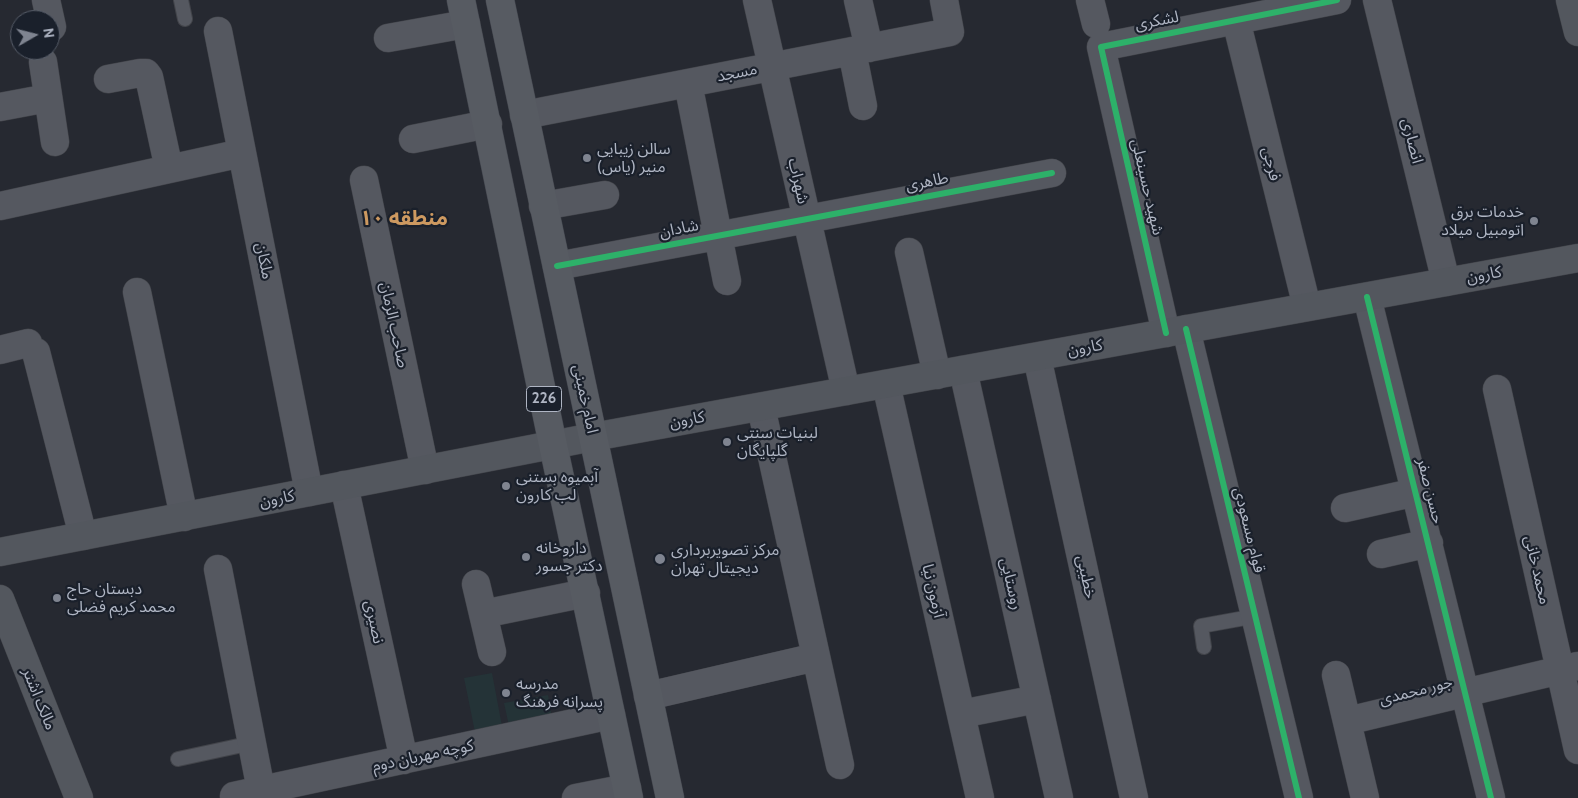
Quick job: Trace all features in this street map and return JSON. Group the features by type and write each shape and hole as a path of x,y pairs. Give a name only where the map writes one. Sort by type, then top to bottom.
{"main road":[{"name":"امام خمینی","path":"500,0 670,798"},
{"path":"1570,0 1578,32"},
{"name":"226","path":"464,12 553,445 628,793"},
{"name":"کارون","path":"0,552 593,437 1578,258"},
{"name":"مالک اشتر","path":"0,599 79,798"}],"street":[{"name":"شهراب","path":"757,0 846,391"},
{"path":"858,0 863,106"},
{"name":"مسجد","path":"524,115 950,32 944,0"},
{"name":"لشکری","path":"1096,24 1236,20 1337,0"},
{"name":"انصاری","path":"1377,0 1446,282"},
{"path":"388,38 464,12"},
{"name":"فرجی","path":"1236,20 1307,307"},
{"name":"شهید حسینعلی","path":"1096,24 1176,331"},
{"name":"ملکان","path":"218,31 309,492"},
{"path":"43,62 56,142"},
{"path":"108,79 140,73 146,74 149,77 169,169"},
{"path":"688,83 726,282"},
{"path":"0,108 48,98"},
{"path":"413,139 488,124"},
{"path":"1,201 242,153"},
{"name":"طاهری","path":"807,219 1052,173"},
{"name":"صاحب الزمان","path":"364,180 425,470"},
{"path":"543,206 605,196"},
{"name":"شادان","path":"557,266 807,219"},
{"path":"909,252 937,375"},
{"path":"137,292 184,516"},
{"name":"حسن صفر","path":"1367,297 1491,798"},
{"name":"قوام مسعودی","path":"1176,331 1256,616 1298,798"},
{"path":"0,350 32,347 83,536"},
{"name":"خطیبی","path":"1037,357 1134,798"},
{"name":"روستایی","path":"963,370 1059,798"},
{"name":"آزمون نیا","path":"886,384 980,798"},
{"name":"محمد خانی","path":"1497,389 1569,668 1578,750"},
{"path":"760,407 840,765"},
{"name":"نصیری","path":"344,485 404,760"},
{"path":"1345,508 1416,492"},
{"path":"1381,554 1429,543"},
{"path":"218,568 262,790"},
{"path":"476,584 492,652"},
{"path":"483,614 586,593"},
{"path":"648,696 816,657"},
{"name":"جور محمدی","path":"1347,721 1569,668"},
{"path":"1336,675 1365,798"},
{"path":"961,714 1037,699"},
{"name":"کوچه مهربان دوم","path":"234,796 611,715"},
{"path":"576,798 628,793"}],"lane":[{"path":"181,0 185,19"},
{"path":"1204,648 1201,626 1256,616"},
{"path":"178,759 252,743"}],"shaded area":[{"path":"492,673 502,726 475,732 464,678"},
{"path":"548,695 552,718 509,726 504,703"}],"cycle path":[{"path":"1166,333 1101,47 1337,0"},
{"path":"557,266 1052,173"},
{"path":"1367,297 1491,798"},
{"path":"1186,329 1299,798"}],"place":[{"name":"سالن زیبایی منیر (یاس)","path":"587,158"},
{"name":"خدمات برق اتومبیل میلاد","path":"1534,221"},
{"name":"لبنیات سنتی گلپایگان","path":"727,442"},
{"name":"آبمیوه بستنی لب کارون","path":"506,486"},
{"name":"داروخانه دکتر جسور","path":"526,557"},
{"name":"مرکز تصویربرداری دیجیتال تهران","path":"660,559"},
{"name":"دبستان حاج محمد کریم فضلی","path":"57,598"},
{"name":"مدرسه پسرانه فرهنگ","path":"506,693"}],"district":[{"name":"منطقه ۱۰","path":"404,219"}]}
